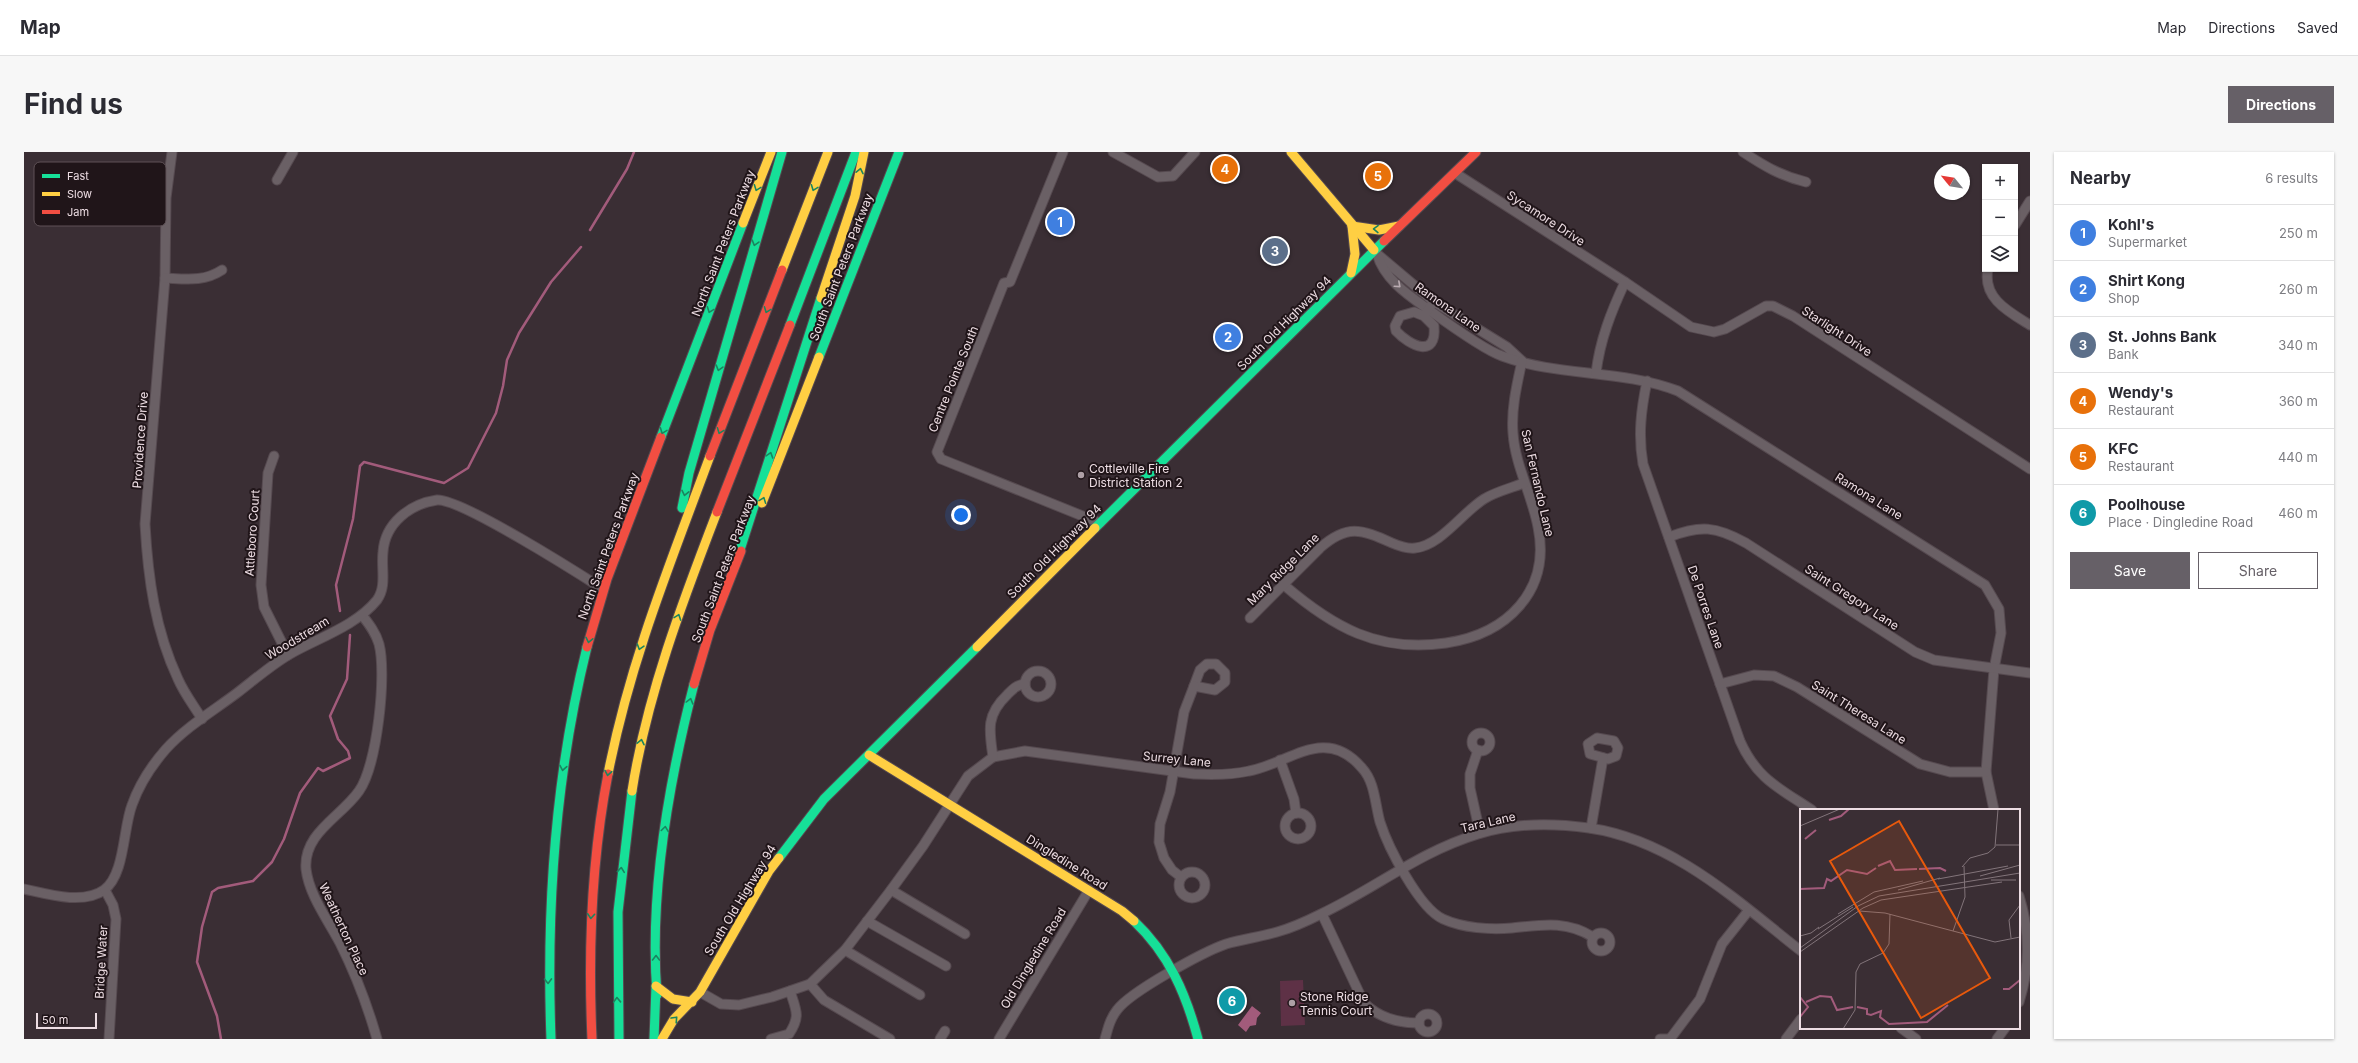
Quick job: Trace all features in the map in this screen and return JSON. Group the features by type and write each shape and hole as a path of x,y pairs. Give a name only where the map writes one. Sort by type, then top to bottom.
{"main road":[{"name":"North Saint Peters Parkway","path":"551,1039 547,951 552,847 568,742 592,627 603,589 771,152"},
{"path":"671,557 689,473 782,152"},
{"path":"592,1039 591,922 595,861 608,774 628,686 671,557 828,152"},
{"path":"619,1039 616,969 621,875 631,795 651,701 686,593 856,152"},
{"path":"738,559 752,508 855,196 864,152"},
{"name":"South Saint Peters Parkway","path":"661,1039 656,986 657,909 665,830 675,767 700,663 738,559 758,512 899,152"},
{"path":"1291,152 1375,252"},
{"name":"South Old Highway 94","path":"661,1039 674,1019 700,992 750,902 786,846 824,799 1351,272 1375,252 1399,226 1476,152"},
{"path":"1352,226 1379,230 1399,226"},
{"path":"1351,272 1355,254 1352,226"},
{"name":"Dingledine Road","path":"869,754 950,806 1122,911 1149,935 1174,972 1190,1008 1198,1039"},
{"path":"656,986 673,999 692,1002"},
{"path":"654,1039 656,986"}],"street":[{"name":"Providence Drive","path":"166,198 172,152"},
{"path":"276,180 293,152"},
{"name":"Centre Pointe South","path":"1064,152 1010,282 1004,283 937,452 941,459 1100,523"},
{"path":"1113,152 1158,178 1173,176 1195,152"},
{"path":"1743,152 1768,169 1785,177 1806,182"},
{"name":"Sycamore Drive","path":"1455,173 1625,282"},
{"path":"2018,220 2030,201"},
{"name":"Providence Drive","path":"166,226 165,278 145,524 148,570 151,595 167,652 179,680 202,718"},
{"name":"Ramona Lane","path":"1375,252 1391,264 1429,309 1501,356 1546,367 1647,381 1689,396 1985,585 1999,609 2000,633 1994,669 1986,772 1994,809"},
{"path":"165,278 197,280 212,277 222,270"},
{"path":"1987,272 1986,278 1993,297 2002,307 2030,325"},
{"path":"1596,373 1599,348 1606,324 1625,282"},
{"name":"Starlight Drive","path":"1625,282 1685,323 1703,331 1714,332 1725,329 1759,308 1774,306 1793,316 2030,469"},
{"path":"1429,309 1434,326 1433,340 1430,346 1424,347 1414,345 1396,331 1395,326 1400,316 1429,309"},
{"name":"Ramona Lane","path":"1429,309 1485,334 1507,347 1522,361"},
{"path":"1479,343 1485,334"},
{"name":"San Fernando Lane","path":"1284,585 1328,620 1351,632 1384,643 1415,646 1442,644 1463,640 1484,632 1514,613 1522,604 1536,580 1541,557 1539,534 1524,483 1513,434 1513,416 1522,361"},
{"name":"De Porres Lane","path":"1647,381 1640,421 1640,444 1643,464 1740,741 1753,767 1760,775 1811,809"},
{"name":"Attleboro Court","path":"274,456 268,473 261,585 264,607 288,655"},
{"name":"Mary Ridge Lane","path":"1250,618 1326,543 1342,532 1364,531 1402,547 1414,549 1428,546 1485,498 1524,483"},
{"name":"Woodstream","path":"105,890 117,870 125,826 140,787 166,750 181,734 288,655 362,615 377,600 383,589 382,553 384,543 390,529 410,508 424,503 440,500 456,504 509,533 603,589"},
{"name":"Saint Gregory Lane","path":"1669,537 1700,528 1718,530 1729,534 1915,652 1934,660 2030,673"},
{"name":"Weatherton Place","path":"362,615 373,630 379,644 382,680 373,754 369,773 359,791 346,808 331,819 315,838 308,850 306,868 311,889 348,962 376,1039"},
{"name":"Saint Theresa Lane","path":"1720,684 1754,675 1774,676 1798,687 1920,764 1950,772 1986,772"},
{"path":"700,992 721,1004 739,1005 810,984 845,950 891,890 950,806 968,776 993,757 989,721 998,703 1018,685 1025,684"},
{"path":"1181,877 1172,870 1164,858 1160,842 1160,824 1174,772 1184,712 1194,686"},
{"name":"Surrey Lane","path":"993,757 1025,750 1174,772 1217,775 1250,771 1300,751 1319,747 1342,753 1362,768 1371,782 1381,824 1415,892 1426,906 1443,919 1460,924 1496,929 1538,924 1580,928 1593,937"},
{"path":"1478,750 1470,774 1470,788 1480,833"},
{"path":"1591,828 1603,758"},
{"path":"1280,760 1294,799 1296,813"},
{"name":"Tara Lane","path":"1105,1039 1108,1024 1118,1008 1132,994 1224,945 1277,932 1322,914 1430,851 1480,833 1512,827 1538,825 1591,828 1632,839 1662,851 1710,881 1800,950"},
{"path":"24,889 80,897 92,895 105,890"},
{"name":"Bridge Water","path":"105,890 113,905 116,919 109,1039"},
{"path":"891,890 965,934"},
{"name":"Old Dingledine Road","path":"998,1039 1089,890"},
{"path":"2020,900 2029,932 2029,964 2020,998"},
{"path":"1660,1039 1669,1039 1700,999 1722,944 1749,910"},
{"path":"1322,914 1364,1003 1372,1011 1387,1018 1402,1023 1419,1023"},
{"path":"867,921 946,966"},
{"path":"845,950 920,995"},
{"path":"810,984 824,1000 890,1039"},
{"path":"771,1039 789,1034 797,1023 798,1016 790,991"},
{"path":"1786,1039 1800,1020"},
{"path":"1903,1029 1916,1039"},
{"path":"1997,1039 2004,1029"}],"shaded area":[{"name":"Stone Ridge Tennis Court","path":"1303,980 1305,1025 1281,1026 1280,981"},
{"path":"1252,1006 1261,1013 1257,1018 1256,1025 1250,1026 1246,1032 1238,1025"}],"waterway":[{"path":"590,230 627,169 634,152"},
{"path":"340,611 336,585 353,519 360,466 364,462 444,483 468,468 496,413 503,386 507,360 519,333 551,282 581,247"},
{"path":"221,1039 217,1016 197,962 202,927 212,892 218,888 253,881 272,862 284,839 300,793 318,768 323,771 350,758 348,751 338,739 330,716 347,679 350,635"}],"traffic: fast":[{"path":"682,508 689,473 782,152"},
{"path":"790,325 856,152"},
{"path":"819,357 899,152"},
{"path":"661,437 743,223"},
{"path":"1095,528 1384,241"},
{"path":"737,559 821,298"},
{"path":"551,1039 550,940 555,842 567,744 587,647"},
{"path":"779,858 824,799 977,647"},
{"path":"657,995 655,957 656,918 663,838 677,759 694,684"},
{"path":"619,1039 618,912 632,791"},
{"path":"1134,921 1157,947 1175,976 1188,1006 1198,1039"},
{"path":"654,1039 656,986"}],"traffic: slow":[{"path":"743,223 771,152"},
{"path":"782,270 828,152"},
{"path":"821,298 855,196 864,152"},
{"path":"1291,152 1374,250"},
{"path":"1352,226 1379,230 1399,226"},
{"path":"1351,273 1355,254 1352,226"},
{"path":"762,503 819,357"},
{"path":"608,774 617,732 639,652 710,456"},
{"path":"632,791 656,685 691,580 717,512"},
{"path":"977,647 1095,528"},
{"path":"869,755 1122,911 1134,921"},
{"path":"662,1039 674,1019 700,992 769,871 779,858"},
{"path":"656,986 673,999 692,1002"}],"traffic: jam":[{"path":"1384,241 1476,152"},
{"path":"710,456 782,270"},
{"path":"717,512 790,325"},
{"path":"587,647 607,579 661,437"},
{"path":"694,684 710,630 741,551"},
{"path":"592,1039 590,972 592,906 594,873 602,807 608,774"}],"place":[{"name":"Wendy's","path":"1225,169"},
{"name":"KFC","path":"1378,176"},
{"name":"Kohl's","path":"1060,222"},
{"name":"St. Johns Bank","path":"1275,251"},
{"name":"Shirt Kong","path":"1228,337"},
{"name":"Cottleville Fire District Station 2","path":"1081,475"},
{"name":"Poolhouse","path":"1232,1001"},
{"name":"Stone Ridge Tennis Court","path":"1292,1003"}]}
